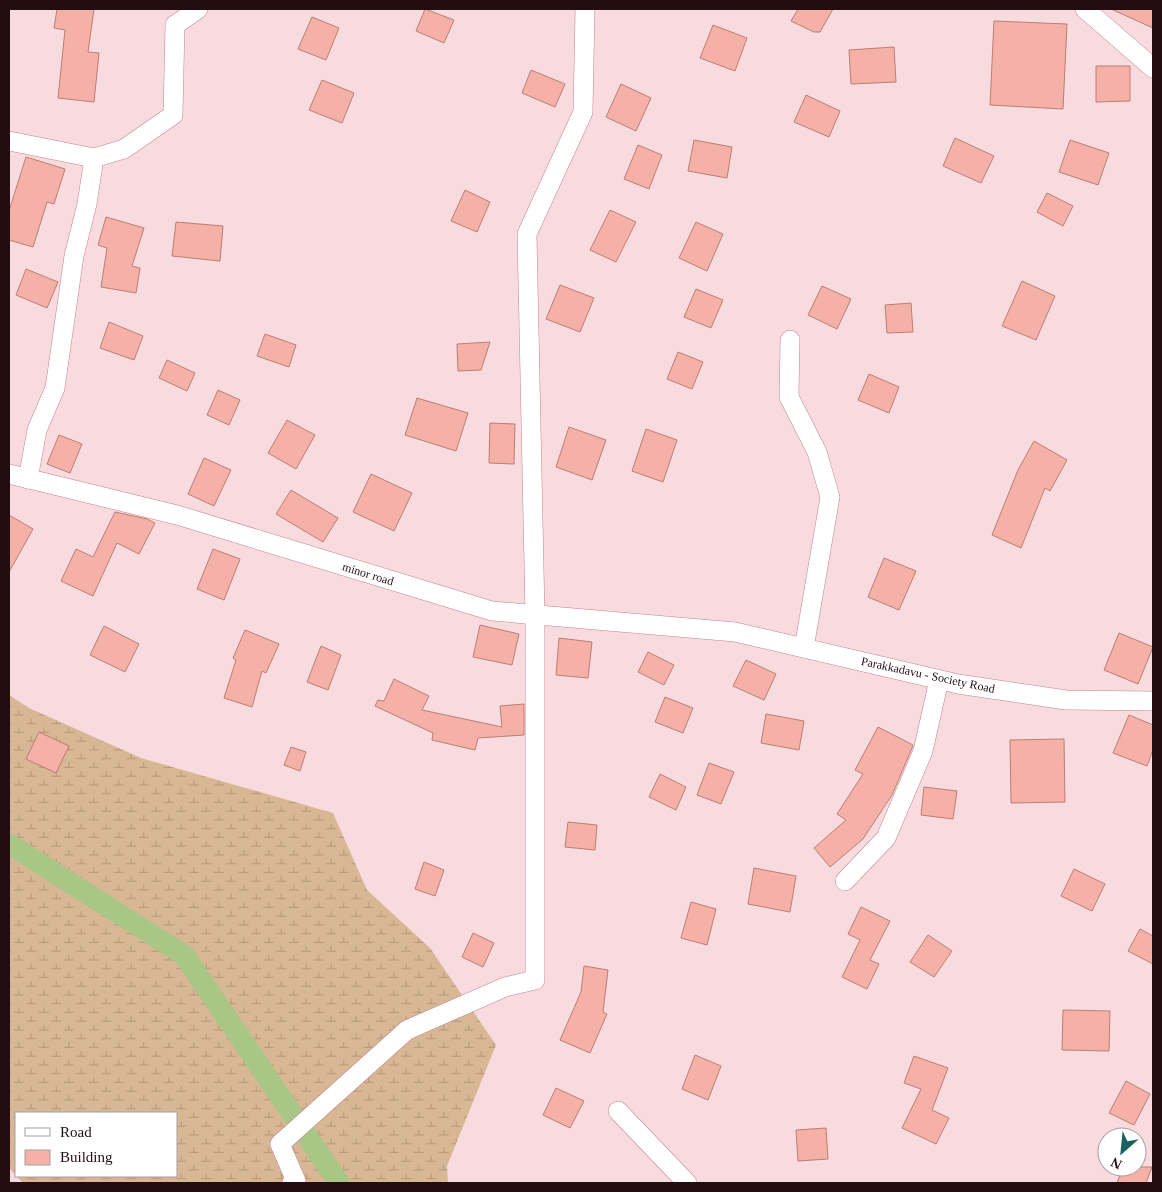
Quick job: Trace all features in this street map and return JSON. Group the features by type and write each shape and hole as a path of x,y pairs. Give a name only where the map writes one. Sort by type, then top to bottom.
{"street":[{"path":"9,141 94,158 124,149 173,115 175,25 198,9"},
{"path":"292,1183 296,1181 280,1144 407,1030 505,986 535,980 535,615 527,234 583,112 584,9"},
{"path":"1085,9 1153,68"},
{"path":"28,479 37,430 55,388 74,256 87,204 94,158"},
{"path":"790,340 789,397 817,452 830,496 804,648"},
{"name":"minor road","path":"9,474 177,515 492,611 735,632"},
{"name":"Parakkadavu - Society Road","path":"735,632 958,684 1066,700 1153,701"},
{"path":"845,881 886,838 923,751 939,680"},
{"path":"618,1111 687,1183"}],"green space":[{"path":"9,695 29,708 141,758 333,813 367,890 430,948 496,1045 447,1166 448,1183 23,1183 17,1177 178,1177 178,1112 15,1112 15,1175 9,1168"}],"building":[{"path":"57,9 94,9 88,52 99,53 94,102 58,98 65,30 54,28"},
{"path":"425,9 454,20 444,43 416,31"},
{"path":"798,9 833,9 820,32 814,32 791,21"},
{"path":"1111,9 1153,9 1153,28"},
{"path":"312,17 339,28 326,60 298,49"},
{"path":"994,21 1067,24 1063,109 990,105"},
{"path":"713,25 747,38 735,71 700,58"},
{"path":"894,47 896,82 851,84 849,50"},
{"path":"1096,66 1130,66 1130,101 1096,102"},
{"path":"531,70 565,84 555,107 522,93"},
{"path":"322,80 354,93 342,123 309,110"},
{"path":"621,84 651,98 636,131 606,117"},
{"path":"806,95 840,111 829,137 794,122"},
{"path":"955,138 994,156 981,183 943,166"},
{"path":"694,140 732,147 727,178 688,171"},
{"path":"1070,140 1109,153 1098,185 1059,172"},
{"path":"638,145 662,155 649,189 624,179"},
{"path":"26,157 65,169 54,204 47,202 33,247 9,240 9,211"},
{"path":"465,190 490,202 477,232 451,221"},
{"path":"1047,193 1073,206 1063,226 1037,212"},
{"path":"610,210 636,222 616,262 590,250"},
{"path":"106,217 144,228 132,266 140,268 136,293 101,287 107,248 98,245"},
{"path":"176,222 223,226 220,261 172,256"},
{"path":"696,222 723,234 707,271 679,258"},
{"path":"26,269 58,282 47,308 16,295"},
{"path":"1022,281 1055,296 1036,340 1002,326"},
{"path":"560,285 594,298 580,332 546,319"},
{"path":"822,286 851,299 837,329 808,315"},
{"path":"696,289 723,300 711,328 684,317"},
{"path":"911,303 913,332 887,333 885,305"},
{"path":"109,322 143,336 134,360 100,348"},
{"path":"265,334 296,345 289,367 257,356"},
{"path":"490,342 481,370 458,371 457,344"},
{"path":"678,352 703,362 692,389 667,379"},
{"path":"167,360 195,373 187,391 159,378"},
{"path":"869,374 899,387 889,413 858,400"},
{"path":"218,390 240,400 229,425 207,415"},
{"path":"417,398 468,413 456,451 405,435"},
{"path":"287,420 315,435 296,469 268,453"},
{"path":"490,423 515,424 514,464 489,463"},
{"path":"569,427 606,440 592,480 556,467"},
{"path":"646,429 677,440 663,482 632,471"},
{"path":"59,435 82,444 70,473 47,464"},
{"path":"1034,441 1067,460 1050,491 1045,488 1021,548 992,535 1018,470"},
{"path":"204,458 231,470 214,506 188,494"},
{"path":"371,474 412,493 394,531 353,512"},
{"path":"291,490 338,518 323,542 276,514"},
{"path":"115,512 147,519 155,523 139,554 117,543 93,596 61,581 76,549 93,557"},
{"path":"9,515 33,529 9,572"},
{"path":"213,549 240,559 224,600 197,589"},
{"path":"884,558 916,571 899,610 868,597"},
{"path":"480,625 519,634 512,665 473,657"},
{"path":"104,626 139,644 125,672 90,655"},
{"path":"245,630 279,644 266,673 262,671 252,707 224,698 236,660 233,658"},
{"path":"1119,633 1153,647 1138,684 1104,670"},
{"path":"559,638 592,642 588,678 556,675"},
{"path":"321,646 341,655 328,690 307,682"},
{"path":"648,652 674,665 664,685 638,672"},
{"path":"746,660 776,674 764,700 733,686"},
{"path":"394,679 429,696 422,710 502,727 500,706 524,704 524,735 478,738 475,750 432,740 433,733 375,706 378,700 384,701"},
{"path":"665,697 693,708 683,733 655,722"},
{"path":"766,714 804,721 799,750 761,743"},
{"path":"1129,715 1153,725 1153,750 1147,766 1113,753"},
{"path":"878,727 913,745 912,748 892,795 863,839 830,867 814,848 846,820 837,814 863,774 855,770"},
{"path":"39,732 69,746 56,773 26,759"},
{"path":"1064,739 1065,802 1011,803 1010,740"},
{"path":"291,747 306,752 300,771 284,765"},
{"path":"709,763 734,772 721,804 697,795"},
{"path":"660,774 686,787 676,810 649,797"},
{"path":"924,787 957,791 953,819 921,815"},
{"path":"568,822 597,825 595,850 565,847"},
{"path":"424,862 444,870 435,896 415,889"},
{"path":"754,868 796,876 790,912 748,904"},
{"path":"1074,869 1105,884 1092,911 1061,896"},
{"path":"691,902 716,909 707,945 681,938"},
{"path":"861,907 890,921 870,960 879,964 867,989 842,977 860,940 848,934"},
{"path":"1140,929 1153,936 1153,964 1128,951"},
{"path":"473,933 494,943 483,967 462,957"},
{"path":"928,935 952,951 934,977 910,962"},
{"path":"584,966 608,970 603,1012 607,1014 590,1053 560,1040 581,992"},
{"path":"1063,1010 1110,1011 1109,1051 1062,1050"},
{"path":"695,1055 721,1066 708,1100 682,1089"},
{"path":"914,1056 948,1068 932,1110 949,1118 936,1144 902,1128 921,1089 904,1083"},
{"path":"1126,1081 1150,1094 1134,1125 1109,1113"},
{"path":"556,1088 584,1101 570,1128 543,1115"},
{"path":"826,1128 828,1159 798,1161 796,1130"},
{"path":"1147,1167 1152,1167 1146,1183 1117,1183 1119,1177 1147,1177"}],"waterway":[{"path":"9,844 184,955 339,1183"}]}
